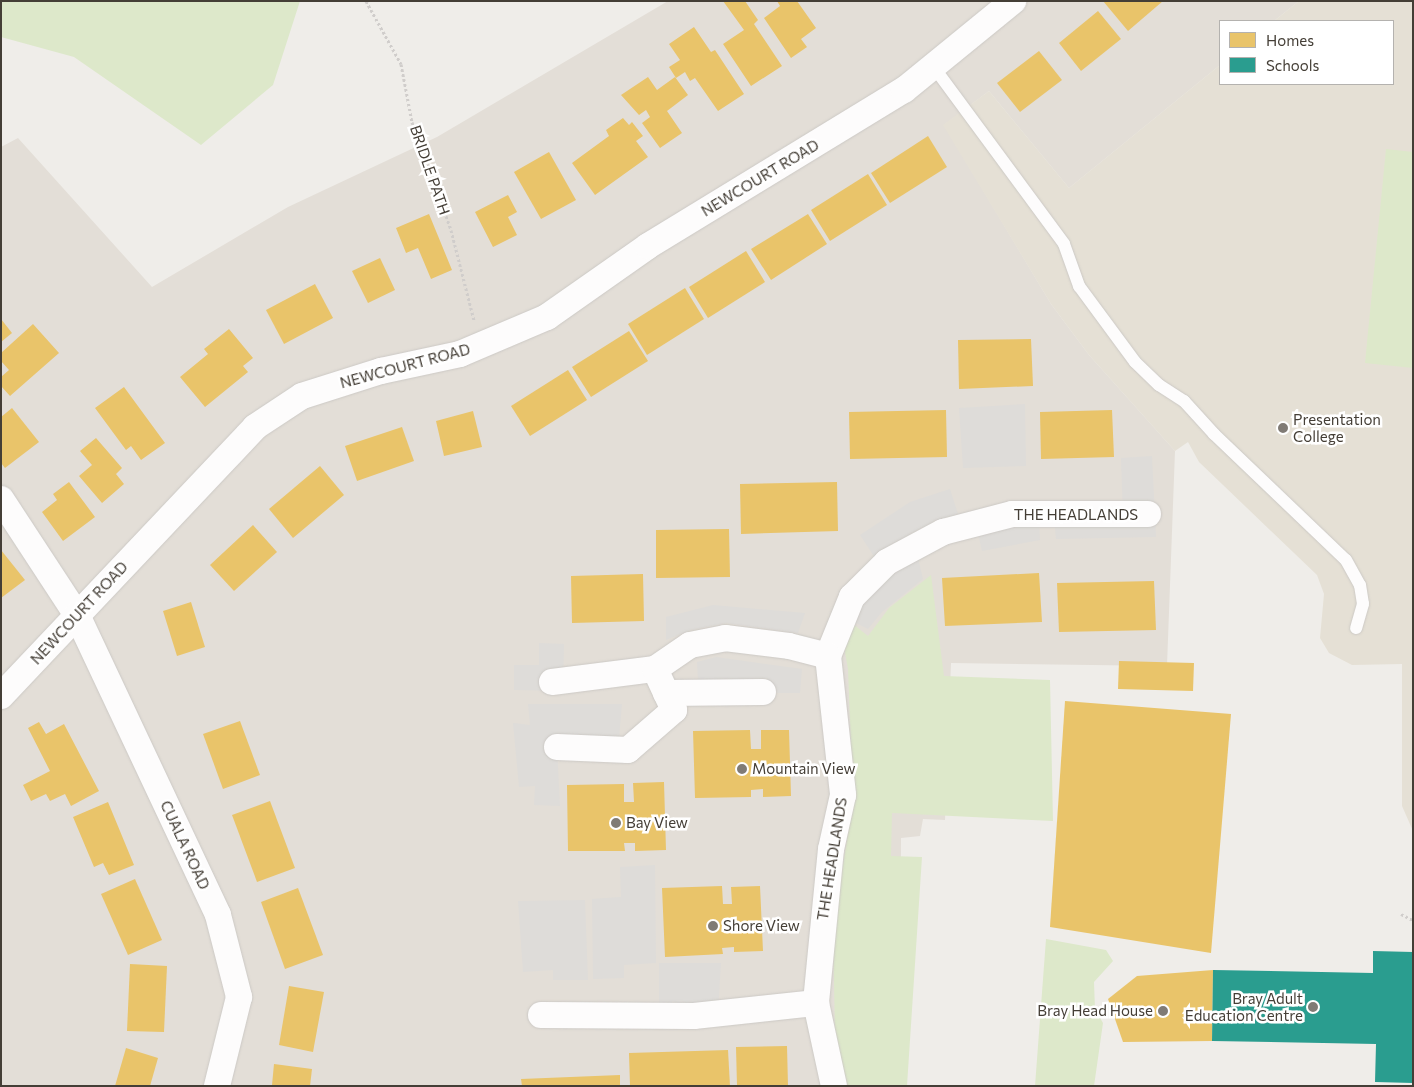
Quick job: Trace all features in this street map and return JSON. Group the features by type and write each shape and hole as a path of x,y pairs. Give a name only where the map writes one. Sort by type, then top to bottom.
{"street":[{"name":"NEWCOURT ROAD","path":"1,696 255,426 302,396 381,371 460,354 547,317 648,246 904,90 1013,1"},
{"name":"CUALA ROAD","path":"1,499 77,615 218,915 239,997 217,1086"},
{"name":"THE HEADLANDS","path":"834,1086 816,1003 830,849 844,795 828,656 852,597 887,562 943,532 1012,514 1148,514"},
{"path":"552,682 655,669 690,645 724,638 789,646 828,656"},
{"path":"557,747 628,750 674,710 655,669"},
{"path":"666,693 763,692"},
{"path":"541,1014 694,1016 816,1003"}],"lane":[{"path":"933,66 1017,184 1060,238 1079,286 1135,362 1159,385 1184,401 1214,434 1346,560 1360,585 1362,594 1361,617 1356,628"}],"path":[{"name":"BRIDLE PATH","path":"366,1 401,64 412,122 451,230 481,345"},
{"path":"1400,914 1413,920"}],"shaded area":[{"path":"668,1 1299,1 1275,20 1219,20 1219,66 1069,188 989,91 944,125 1051,304 1089,355 1175,451 1167,666 951,663 945,820 923,819 920,836 901,838 900,1086 1,1086 1,147 18,138 152,287 288,207 437,137"},
{"name":"Presentation College","path":"1299,1 1413,1 1413,831 1402,806 1402,664 1352,665 1329,653 1320,638 1324,594 1317,575 1199,462 1188,442 1175,451 1089,355 1051,304 943,125 989,91 1069,188 1219,66 1219,85 1394,85 1394,20 1275,20"},
{"path":"1025,404 1026,466 963,468 959,408"},
{"path":"1152,456 1156,537 1056,539 1054,519 1123,519 1121,458"},
{"path":"950,489 958,514 934,521 892,544 875,558 860,535 910,502"},
{"path":"1039,520 1040,540 982,551 977,529"},
{"path":"918,558 923,579 882,612 868,629 852,621 858,605 893,570"},
{"path":"713,605 805,613 798,633 726,623 691,630 666,640 666,617"},
{"path":"539,643 564,644 563,691 514,690 514,665 539,665"},
{"path":"716,657 802,669 800,693 778,693 768,689 767,678 698,681 697,662"},
{"path":"528,704 622,704 618,750 557,747 560,806 534,805 535,786 519,787 513,723 530,725"},
{"path":"655,865 656,963 624,965 624,978 593,979 592,899 621,897 620,867"},
{"path":"585,900 588,980 553,980 553,970 523,972 518,901"},
{"path":"659,963 721,963 718,1012 659,1016"}],"green space":[{"path":"1,1 300,1 273,85 201,145 74,57 1,37"},
{"path":"1386,149 1413,152 1413,368 1365,363"},
{"path":"931,575 944,676 1050,680 1053,821 892,813 891,856 922,857 907,1086 847,1086 835,1034 833,930 853,800 848,669 844,647 853,624 868,636 889,608"},
{"path":"1046,939 1106,950 1113,961 1094,982 1095,1009 1103,1023 1094,1086 1035,1086"}],"building: Homes":[{"path":"723,1 745,1 758,20 754,24 782,66 751,86 723,44 744,30"},
{"path":"777,1 797,1 816,28 801,39 807,47 791,58 764,18 780,6"},
{"path":"1103,1 1163,1 1128,31"},
{"path":"1098,11 1121,39 1081,71 1059,43"},
{"path":"694,27 711,52 715,50 744,94 718,111 695,78 690,81 685,72 676,78 669,67 680,60 669,44"},
{"path":"1039,51 1062,80 1020,112 997,83"},
{"path":"648,77 657,90 675,77 688,95 667,111 682,133 660,148 642,123 650,117 646,110 639,115 621,95"},
{"path":"623,118 629,125 632,122 643,136 636,141 648,157 595,195 572,163 609,136 606,130"},
{"path":"928,136 947,167 890,203 871,173"},
{"path":"549,152 576,200 541,219 514,172"},
{"path":"868,174 887,205 830,241 811,210"},
{"path":"508,195 517,212 508,217 517,235 493,247 475,212"},
{"path":"429,214 452,270 431,279 418,248 406,253 396,228"},
{"path":"808,214 827,244 771,280 751,249"},
{"path":"746,251 765,282 708,318 689,287"},
{"path":"380,258 395,290 368,303 352,271"},
{"path":"315,284 333,318 284,344 266,310"},
{"path":"685,288 704,319 647,355 628,324"},
{"path":"1,319 12,333 1,342"},
{"path":"33,324 59,353 10,396 1,386 1,377 9,370 1,361 1,353"},
{"path":"229,329 253,358 243,366 248,372 205,407 180,377 208,354 204,349"},
{"path":"629,331 648,361 591,397 572,367"},
{"path":"1031,339 1033,386 959,389 958,340"},
{"path":"568,370 587,400 530,436 511,406"},
{"path":"124,387 165,443 141,460 131,446 126,450 95,408"},
{"path":"12,408 39,442 5,468 1,463 1,417"},
{"path":"946,410 947,457 850,459 849,412"},
{"path":"1112,410 1114,457 1041,459 1040,412"},
{"path":"473,411 482,447 444,456 436,421"},
{"path":"402,427 414,461 357,481 345,446"},
{"path":"96,438 122,468 116,474 124,484 102,503 79,476 92,465 80,451"},
{"path":"320,466 344,495 293,538 269,509"},
{"path":"69,482 95,517 63,541 42,512 57,500 53,494"},
{"path":"837,482 838,531 741,534 740,484"},
{"path":"253,525 277,552 234,591 210,565"},
{"path":"729,529 730,577 656,578 656,530"},
{"path":"1,550 25,580 1,598"},
{"path":"1039,573 1042,622 945,626 942,578"},
{"path":"643,574 644,621 572,623 571,576"},
{"path":"1154,581 1156,630 1059,632 1057,583"},
{"path":"191,602 205,647 177,656 163,611"},
{"path":"1119,661 1194,663 1193,691 1118,689"},
{"path":"1065,701 1231,714 1211,953 1050,927"},
{"path":"240,721 260,775 223,789 203,734"},
{"path":"39,722 46,734 64,724 99,791 71,806 65,794 50,801 46,794 31,801 23,785 50,771 28,728"},
{"name":"Mountain View","path":"750,730 751,749 761,749 761,730 789,730 791,796 763,797 763,789 751,790 751,797 695,798 693,731"},
{"name":"Bay View","path":"664,782 666,850 635,851 635,843 624,843 625,851 568,851 567,785 624,784 624,802 634,802 633,783"},
{"path":"270,801 295,868 257,882 232,815"},
{"path":"108,802 134,865 109,875 103,863 94,867 73,817"},
{"path":"135,879 162,940 128,955 101,894"},
{"name":"Shore View","path":"722,886 723,904 732,904 731,887 760,886 763,951 734,952 734,947 722,948 723,954 665,957 662,888"},
{"path":"298,888 323,955 285,969 261,902"},
{"path":"130,964 167,966 164,1032 127,1031"},
{"name":"Bray Head House","path":"1213,970 1212,1041 1123,1042 1108,999 1137,976"},
{"path":"289,986 324,992 313,1052 279,1045"},
{"path":"787,1046 788,1086 737,1086 736,1047"},
{"path":"126,1048 158,1058 150,1086 115,1086"},
{"path":"728,1050 730,1086 630,1086 629,1053"},
{"path":"274,1064 312,1069 310,1086 272,1085"},
{"path":"620,1075 620,1086 522,1086 521,1079"}],"building: Schools":[{"name":"Bray Adult Education Centre","path":"1373,951 1413,952 1413,1083 1375,1082 1376,1044 1212,1041 1213,970 1373,973"}],"place":[{"name":"Presentation College","path":"1283,428"},
{"name":"Mountain View","path":"742,769"},
{"name":"Bay View","path":"616,823"},
{"name":"Shore View","path":"713,926"},
{"name":"Bray Adult Education Centre","path":"1313,1007"},
{"name":"Bray Head House","path":"1163,1011"}]}
